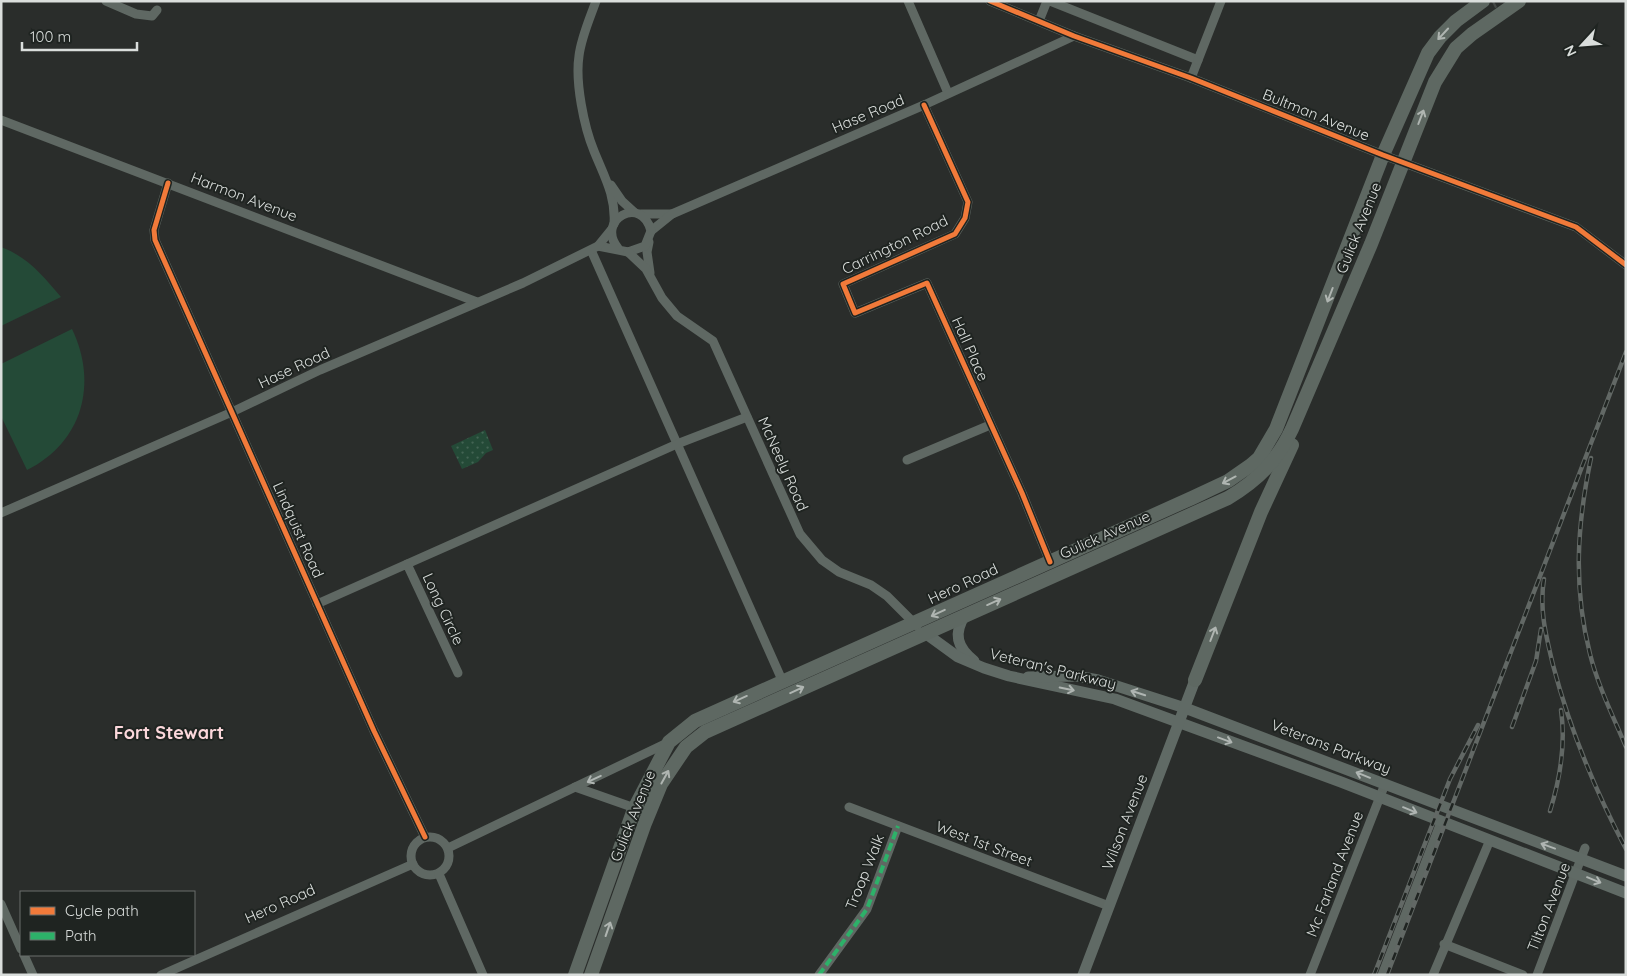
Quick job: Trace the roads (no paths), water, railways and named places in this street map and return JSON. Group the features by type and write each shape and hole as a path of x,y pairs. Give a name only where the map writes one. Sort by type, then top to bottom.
{"main road":[{"name":"Gulick Avenue","path":"591,975 649,813 669,769 686,748 705,732 920,628 965,615 1228,498 1249,485 1268,468 1283,448 1319,366 1371,244 1435,82 1447,60 1472,34 1519,1"},
{"name":"Hero Road","path":"669,742 695,720 711,712 782,680 920,628 1050,562 1228,481 1251,466 1264,448 1285,409 1383,155 1428,53 1440,37 1456,21 1484,2"},
{"path":"1195,680 1261,512 1291,448 1314,390 1319,366"},
{"path":"965,615 957,630 959,642 968,656 984,668"},
{"name":"Veteran's Parkway","path":"920,628 958,657 984,668 1115,700 1180,723"},
{"name":"Veterans Parkway","path":"1019,678 1052,675 1077,676 1098,680 1185,708 1385,784 1584,853 1626,876"},
{"name":"Wilson Avenue","path":"1083,975 1195,680"},
{"name":"Veterans Parkway","path":"1180,723 1626,893"},
{"name":"Gulick Avenue","path":"575,975 634,809 669,742"}],"street":[{"path":"106,1 136,14 152,16 157,10"},
{"path":"596,1 579,56 578,76 588,133 609,183 614,207 611,236 618,248"},
{"path":"908,1 948,93"},
{"name":"Bultman Avenue","path":"990,1 1074,36 1191,78 1403,163 1576,227 1626,265"},
{"path":"1039,21 1048,1 1198,60"},
{"path":"1191,78 1221,1"},
{"name":"Hase Road","path":"672,214 924,105 1074,36"},
{"name":"Carrington Road","path":"924,105 968,202 965,218 955,234 843,284 856,313 927,283"},
{"name":"Harmon Avenue","path":"1,120 477,302"},
{"name":"Lindquist Road","path":"168,183 154,230 158,249 374,731 425,838"},
{"path":"609,183 622,201 650,224 652,231"},
{"path":"594,248 624,214 672,214"},
{"path":"650,276 647,252 648,242 652,231 672,214"},
{"path":"628,252 639,249 648,242"},
{"path":"594,248 618,248 628,252 641,262 650,276"},
{"path":"594,248 677,444 782,680"},
{"name":"Hase Road","path":"1,513 232,412 320,370 523,283 594,248"},
{"name":"McNeely Road","path":"650,276 662,298 677,316 713,342 794,523 811,548 840,572 871,585 887,596 920,628"},
{"name":"Hall Place","path":"927,283 1050,562"},
{"path":"407,564 677,444 747,417"},
{"path":"907,460 990,425"},
{"name":"Long Circle","path":"317,604 407,564 458,673"},
{"path":"448,848 669,742"},
{"name":"Mc Farland Avenue","path":"1310,975 1385,784"},
{"path":"575,787 649,813"},
{"name":"West 1st Street","path":"849,807 1110,906"},
{"path":"1382,975 1441,822"},
{"name":"Troop Walk","path":"819,975 859,923 867,909 898,826"},
{"path":"425,838 439,839 448,848 450,858 446,868 439,874 424,874 413,864 411,856 413,848 418,841 425,838"},
{"path":"1433,975 1444,944 1472,886 1490,840"},
{"name":"Tilton Avenue","path":"1537,975 1584,853"},
{"name":"Hero Road","path":"161,975 413,864"},
{"path":"439,874 483,975"},
{"path":"1,904 20,947"},
{"path":"1444,944 1523,975"},
{"path":"24,956 33,975"}],"railway":[{"path":"1387,975 1626,352"},
{"path":"1591,458 1580,532 1579,580 1581,605 1593,666 1626,747"},
{"path":"1544,579 1542,601 1544,622 1550,654 1567,713 1584,759 1626,849"},
{"path":"1512,727 1536,661 1541,629"},
{"path":"1550,811 1557,787 1561,762 1563,736 1561,710"},
{"path":"1374,975 1450,779 1478,725"}],"district":[{"name":"Fort Stewart","path":"169,733"}]}
